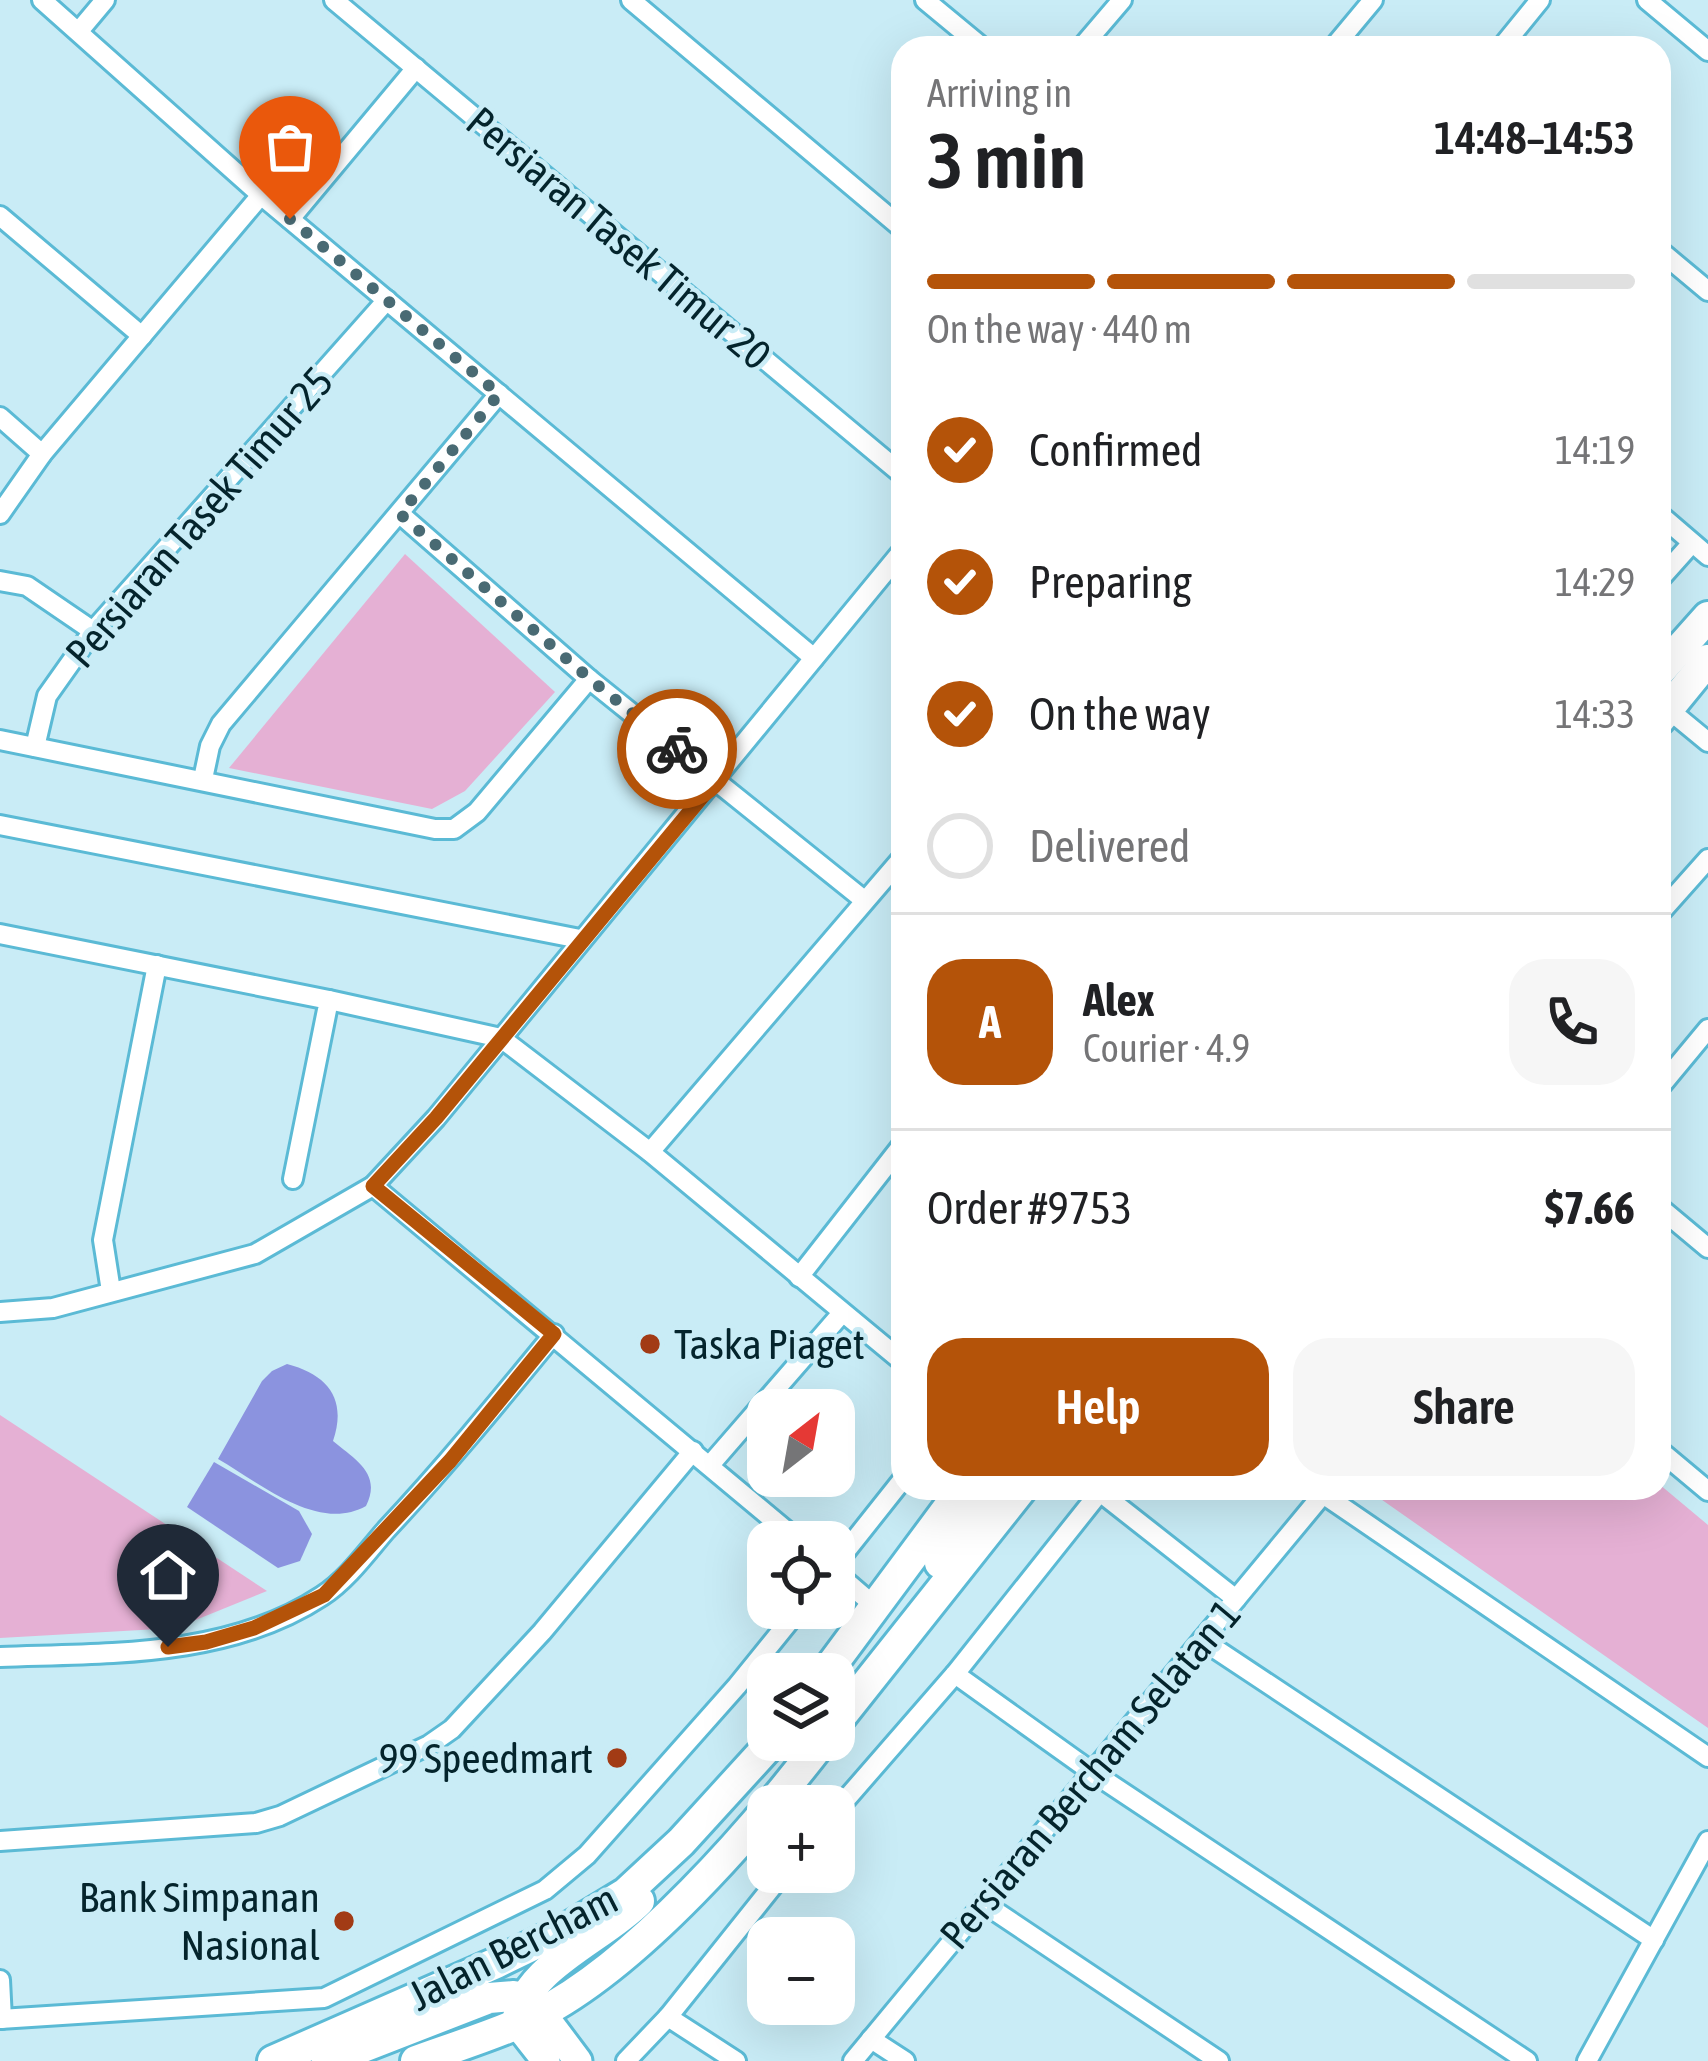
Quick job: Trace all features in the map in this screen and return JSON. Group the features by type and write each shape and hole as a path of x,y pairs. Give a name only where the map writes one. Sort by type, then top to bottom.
{"main road":[{"path":"1671,659 1708,617"},
{"path":"1671,706 1708,660"},
{"path":"842,1653 954,1500"},
{"path":"904,1634 914,1600 981,1500"},
{"path":"855,1698 1012,1500"},
{"name":"Jalan Bercham","path":"273,2061 570,1927 626,1893 681,1842 755,1761"},
{"name":"Jalan Bercham","path":"416,2061 527,2012 613,1965 709,1873 805,1761"},
{"path":"327,2061 478,2000 503,1996 527,2012 550,1968 621,1919 662,1878 681,1842"}],"street":[{"path":"42,0 261,195 814,658"},
{"path":"79,31 105,0"},
{"name":"Persiaran Tasek Timur 20","path":"334,0 891,465"},
{"path":"631,0 891,219"},
{"path":"925,0 968,36"},
{"path":"1091,36 1122,0"},
{"path":"1343,36 1373,0"},
{"path":"1511,36 1540,0"},
{"path":"1647,0 1708,51"},
{"path":"290,219 416,68"},
{"path":"0,514 42,454 261,195"},
{"path":"0,216 142,336"},
{"path":"1671,260 1708,291"},
{"name":"Persiaran Tasek Timur 25","path":"35,747 47,696 93,631 387,300"},
{"path":"203,779 210,746 221,724 499,394"},
{"path":"0,418 42,454"},
{"path":"400,514 590,679 864,900"},
{"path":"1671,525 1708,556"},
{"path":"1671,567 1692,543"},
{"path":"0,1312 53,1308 255,1254 373,1186 436,1118 891,565"},
{"path":"0,581 27,586 93,631"},
{"path":"0,740 454,829 477,812 590,679"},
{"path":"1671,719 1708,742"},
{"path":"0,825 580,939"},
{"path":"1671,901 1708,859"},
{"path":"650,1152 891,870"},
{"path":"0,934 501,1038 650,1152 891,1352"},
{"path":"111,1291 103,1240 157,965"},
{"path":"293,1179 328,1000"},
{"path":"1671,1074 1708,1029"},
{"path":"799,1277 891,1159"},
{"path":"373,1186 775,1521"},
{"path":"1671,1217 1708,1248"},
{"path":"710,1465 842,1313"},
{"path":"0,1657 130,1652 206,1642 254,1628 324,1595 450,1461 554,1334"},
{"path":"0,1840 256,1823 429,1745 463,1718 542,1632 693,1451"},
{"path":"1671,1460 1708,1491"},
{"path":"855,1542 891,1495"},
{"path":"855,1789 955,1674 1094,1500"},
{"path":"1114,1500 1236,1599"},
{"name":"Persiaran Bercham Selatan 1","path":"853,2061 1318,1500"},
{"path":"1339,1500 1708,1757"},
{"path":"855,1588 877,1608"},
{"path":"0,1980 1,2019 324,1998 545,1891 587,1855 783,1629"},
{"path":"1202,1640 1654,1940"},
{"path":"955,1674 1092,1772 1527,2061"},
{"path":"1587,2061 1708,1841"},
{"path":"626,2061 668,2017 767,1893"},
{"path":"982,1904 1219,2061"},
{"path":"527,2012 546,2061"},
{"path":"527,2012 578,2061"},
{"path":"668,2017 736,2061"},
{"path":"872,2039 905,2061"}],"shaded area":[{"path":"405,554 555,692 465,791 432,809 229,768"},
{"path":"0,1415 267,1591 176,1628 0,1638"},
{"path":"1671,1494 1708,1525 1708,1728 1382,1500 1671,1500"}],"water":[{"path":"287,1364 314,1375 331,1391 338,1413 333,1441 369,1476 366,1506 348,1513 309,1509 218,1459 262,1381"},
{"path":"214,1462 299,1511 312,1534 300,1561 278,1568 187,1507"}],"way so far":[{"path":"290,219 499,394 400,514 677,749"}],"place":[{"name":"Taska Piaget","path":"650,1344"},
{"name":"99 Speedmart","path":"617,1758"},
{"name":"Bank Simpanan Nasional","path":"344,1921"}],"route":[{"path":"168,1647 254,1628 324,1595 450,1461 554,1334 373,1186 436,1118 716,780 677,749"}]}
